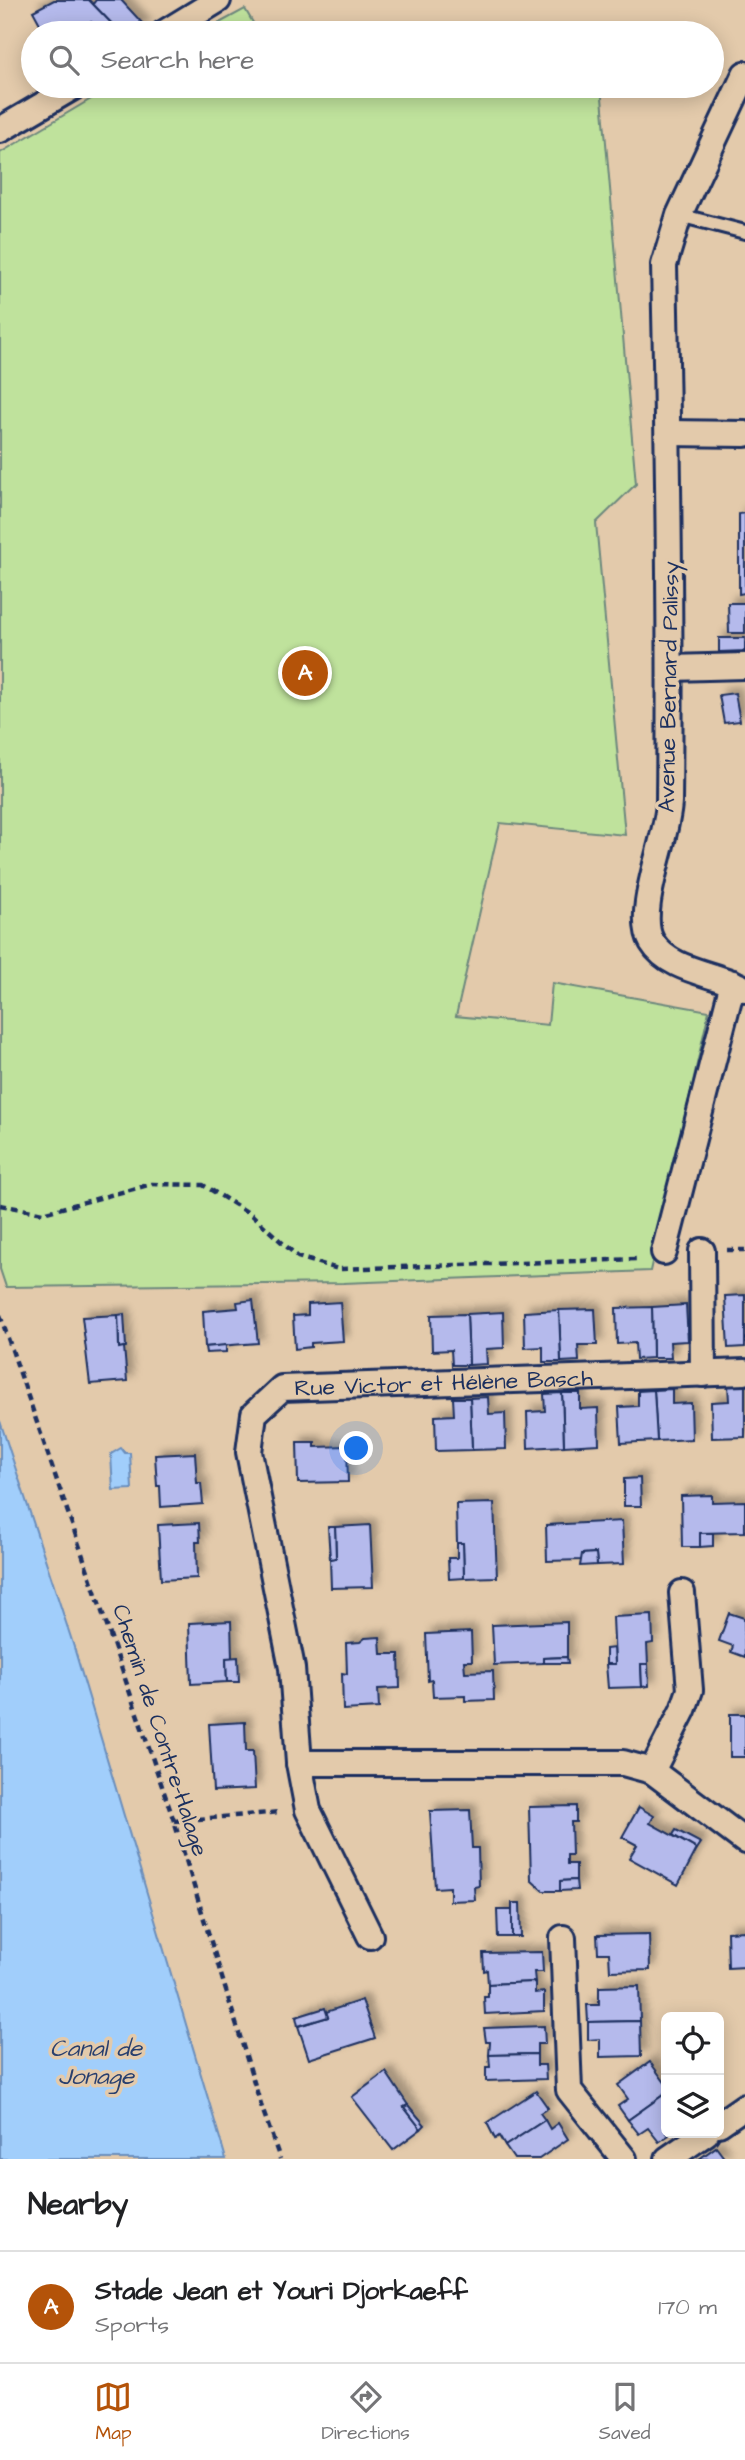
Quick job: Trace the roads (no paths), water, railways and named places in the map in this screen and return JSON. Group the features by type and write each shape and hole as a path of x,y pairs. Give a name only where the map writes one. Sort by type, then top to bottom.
{"street":[{"path":"184,21 218,0"},
{"name":"Avenue Bernard Palissy","path":"664,1252 739,986 671,961 651,942 645,915 668,815 671,668 664,265 679,215 745,74"},
{"path":"0,130 55,98"},
{"path":"668,433 745,434"},
{"path":"671,668 745,666"},
{"path":"702,1251 703,1374"},
{"name":"Rue Victor et Hélène Basch","path":"370,1936 308,1810 299,1763 292,1668 249,1451 254,1414 282,1388 745,1372"},
{"path":"652,1771 683,1710 690,1690 682,1593"},
{"path":"299,1763 623,1763 652,1771 745,1841"},
{"path":"564,1938 569,2090 624,2159"},
{"path":"724,2121 745,2106"},
{"path":"668,2159 699,2138"}],"lane":[{"path":"679,215 745,232"}],"water":[{"name":"Canal de Jonage","path":"0,1421 73,1644 226,2159 0,2159"},
{"path":"121,1448 125,1453 130,1453 132,1489 113,1490 111,1454"}],"place":[{"name":"Stade Jean et Youri Djorkaeff","path":"305,673"}]}
